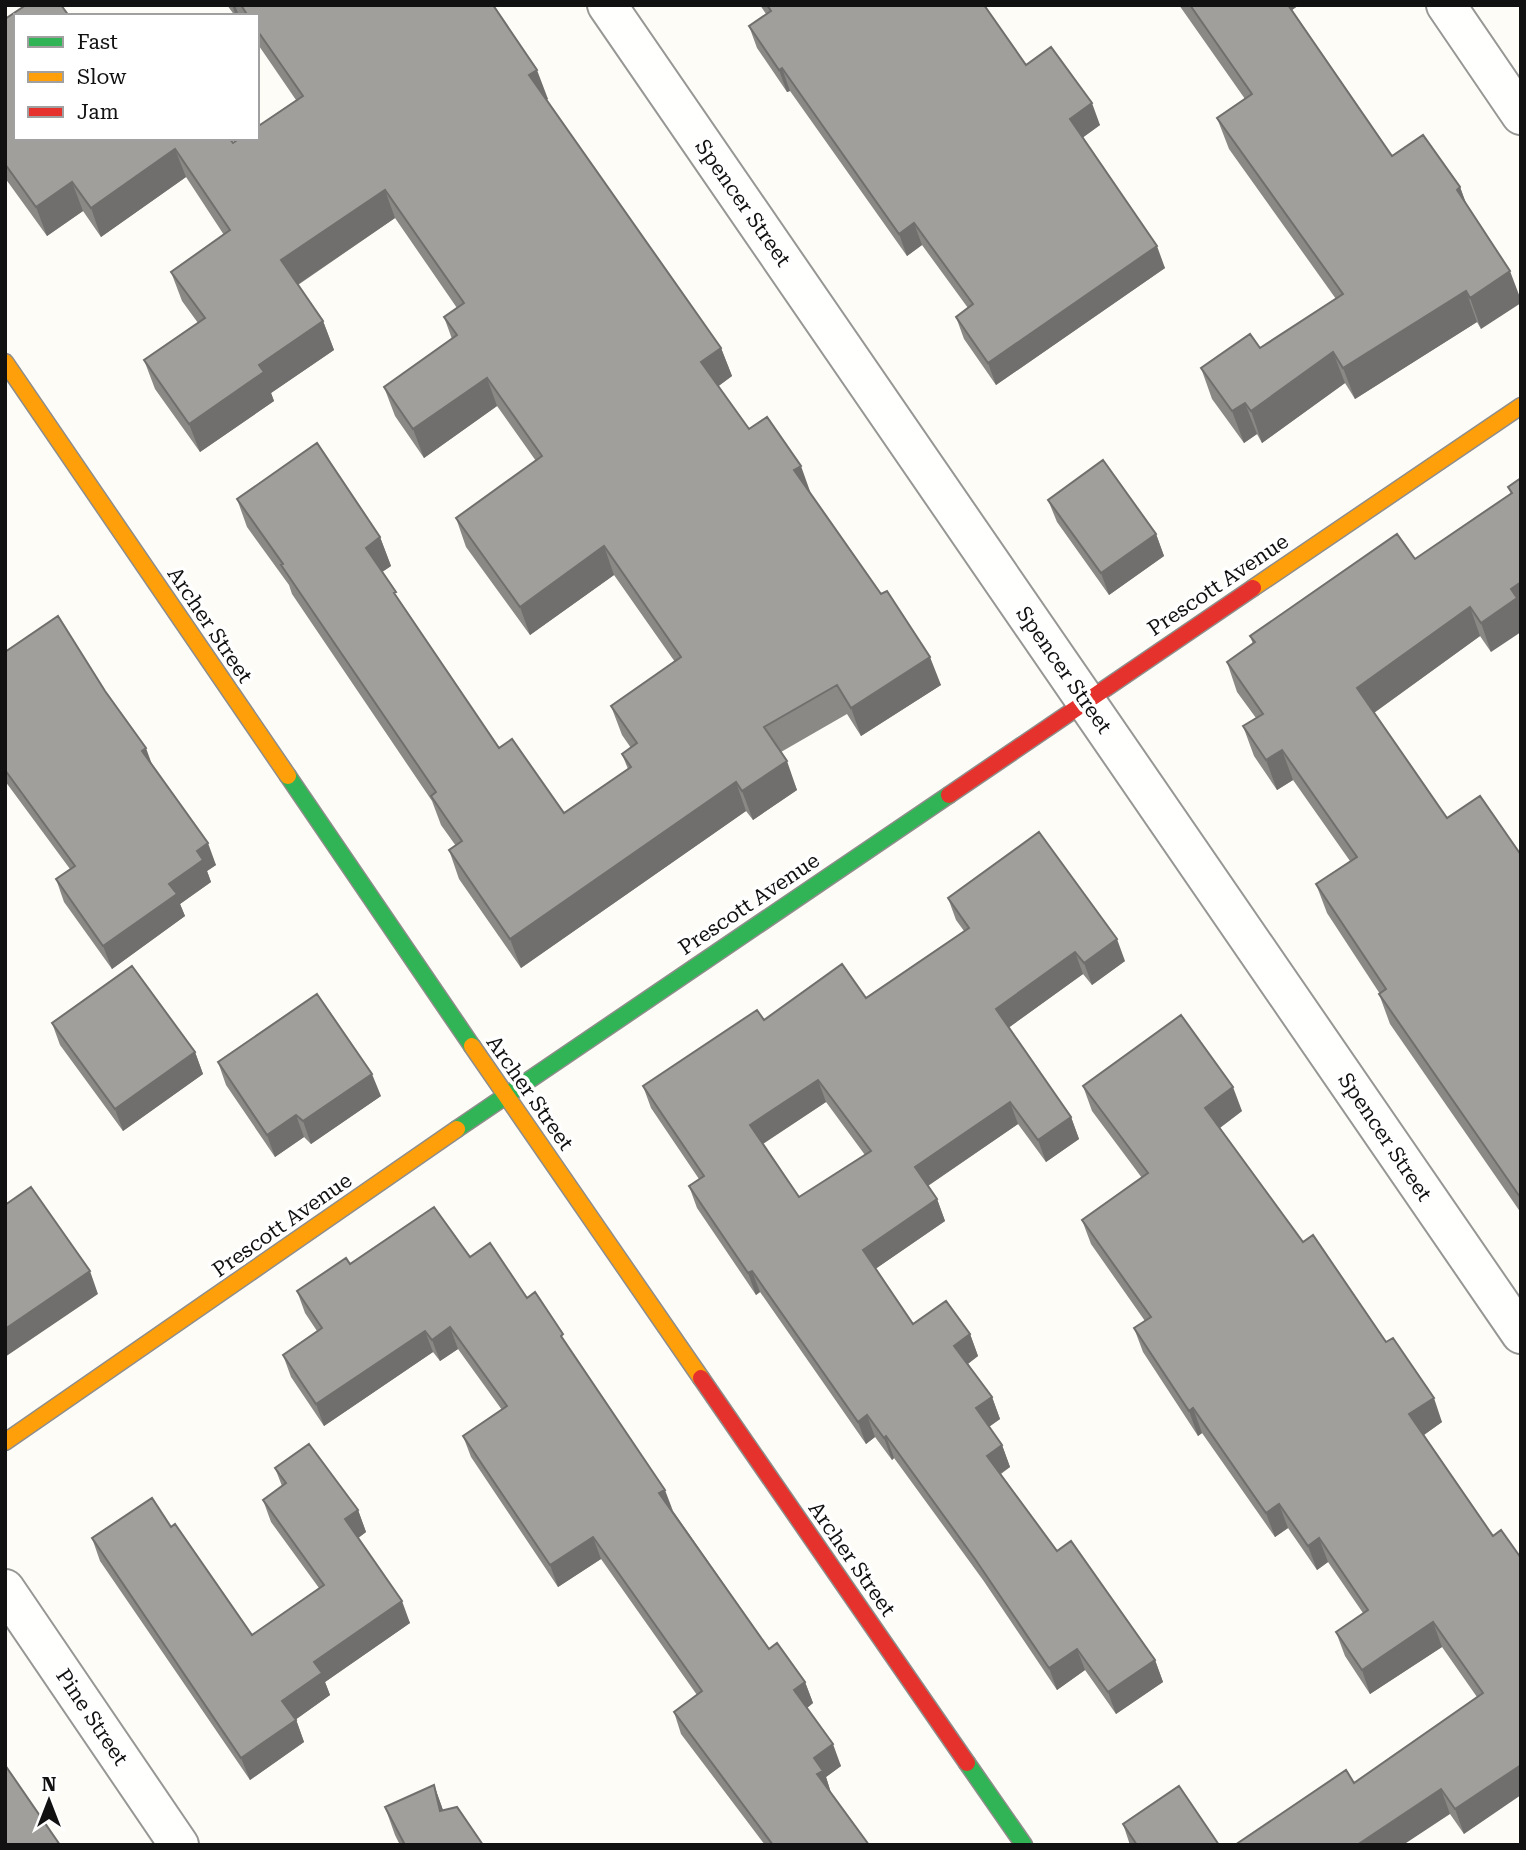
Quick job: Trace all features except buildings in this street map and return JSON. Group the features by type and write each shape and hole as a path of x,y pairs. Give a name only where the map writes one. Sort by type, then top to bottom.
{"street":[{"name":"Spencer Street","path":"607,5 1521,1335"},
{"path":"1446,5 1521,114"},
{"name":"Archer Street","path":"5,362 506,1095 1024,1845"},
{"name":"Prescott Avenue","path":"5,1442 506,1095 1521,406"},
{"name":"Pine Street","path":"5,1589 179,1845"}],"traffic: fast":[{"path":"288,776 472,1046"},
{"path":"457,1129 949,795"},
{"path":"967,1763 1024,1845"}],"traffic: slow":[{"path":"5,362 288,776"},
{"path":"1253,588 1521,406"},
{"path":"472,1046 701,1378"},
{"path":"5,1442 457,1129"}],"traffic: jam":[{"path":"949,795 1253,588"},
{"path":"701,1378 967,1763"}]}
